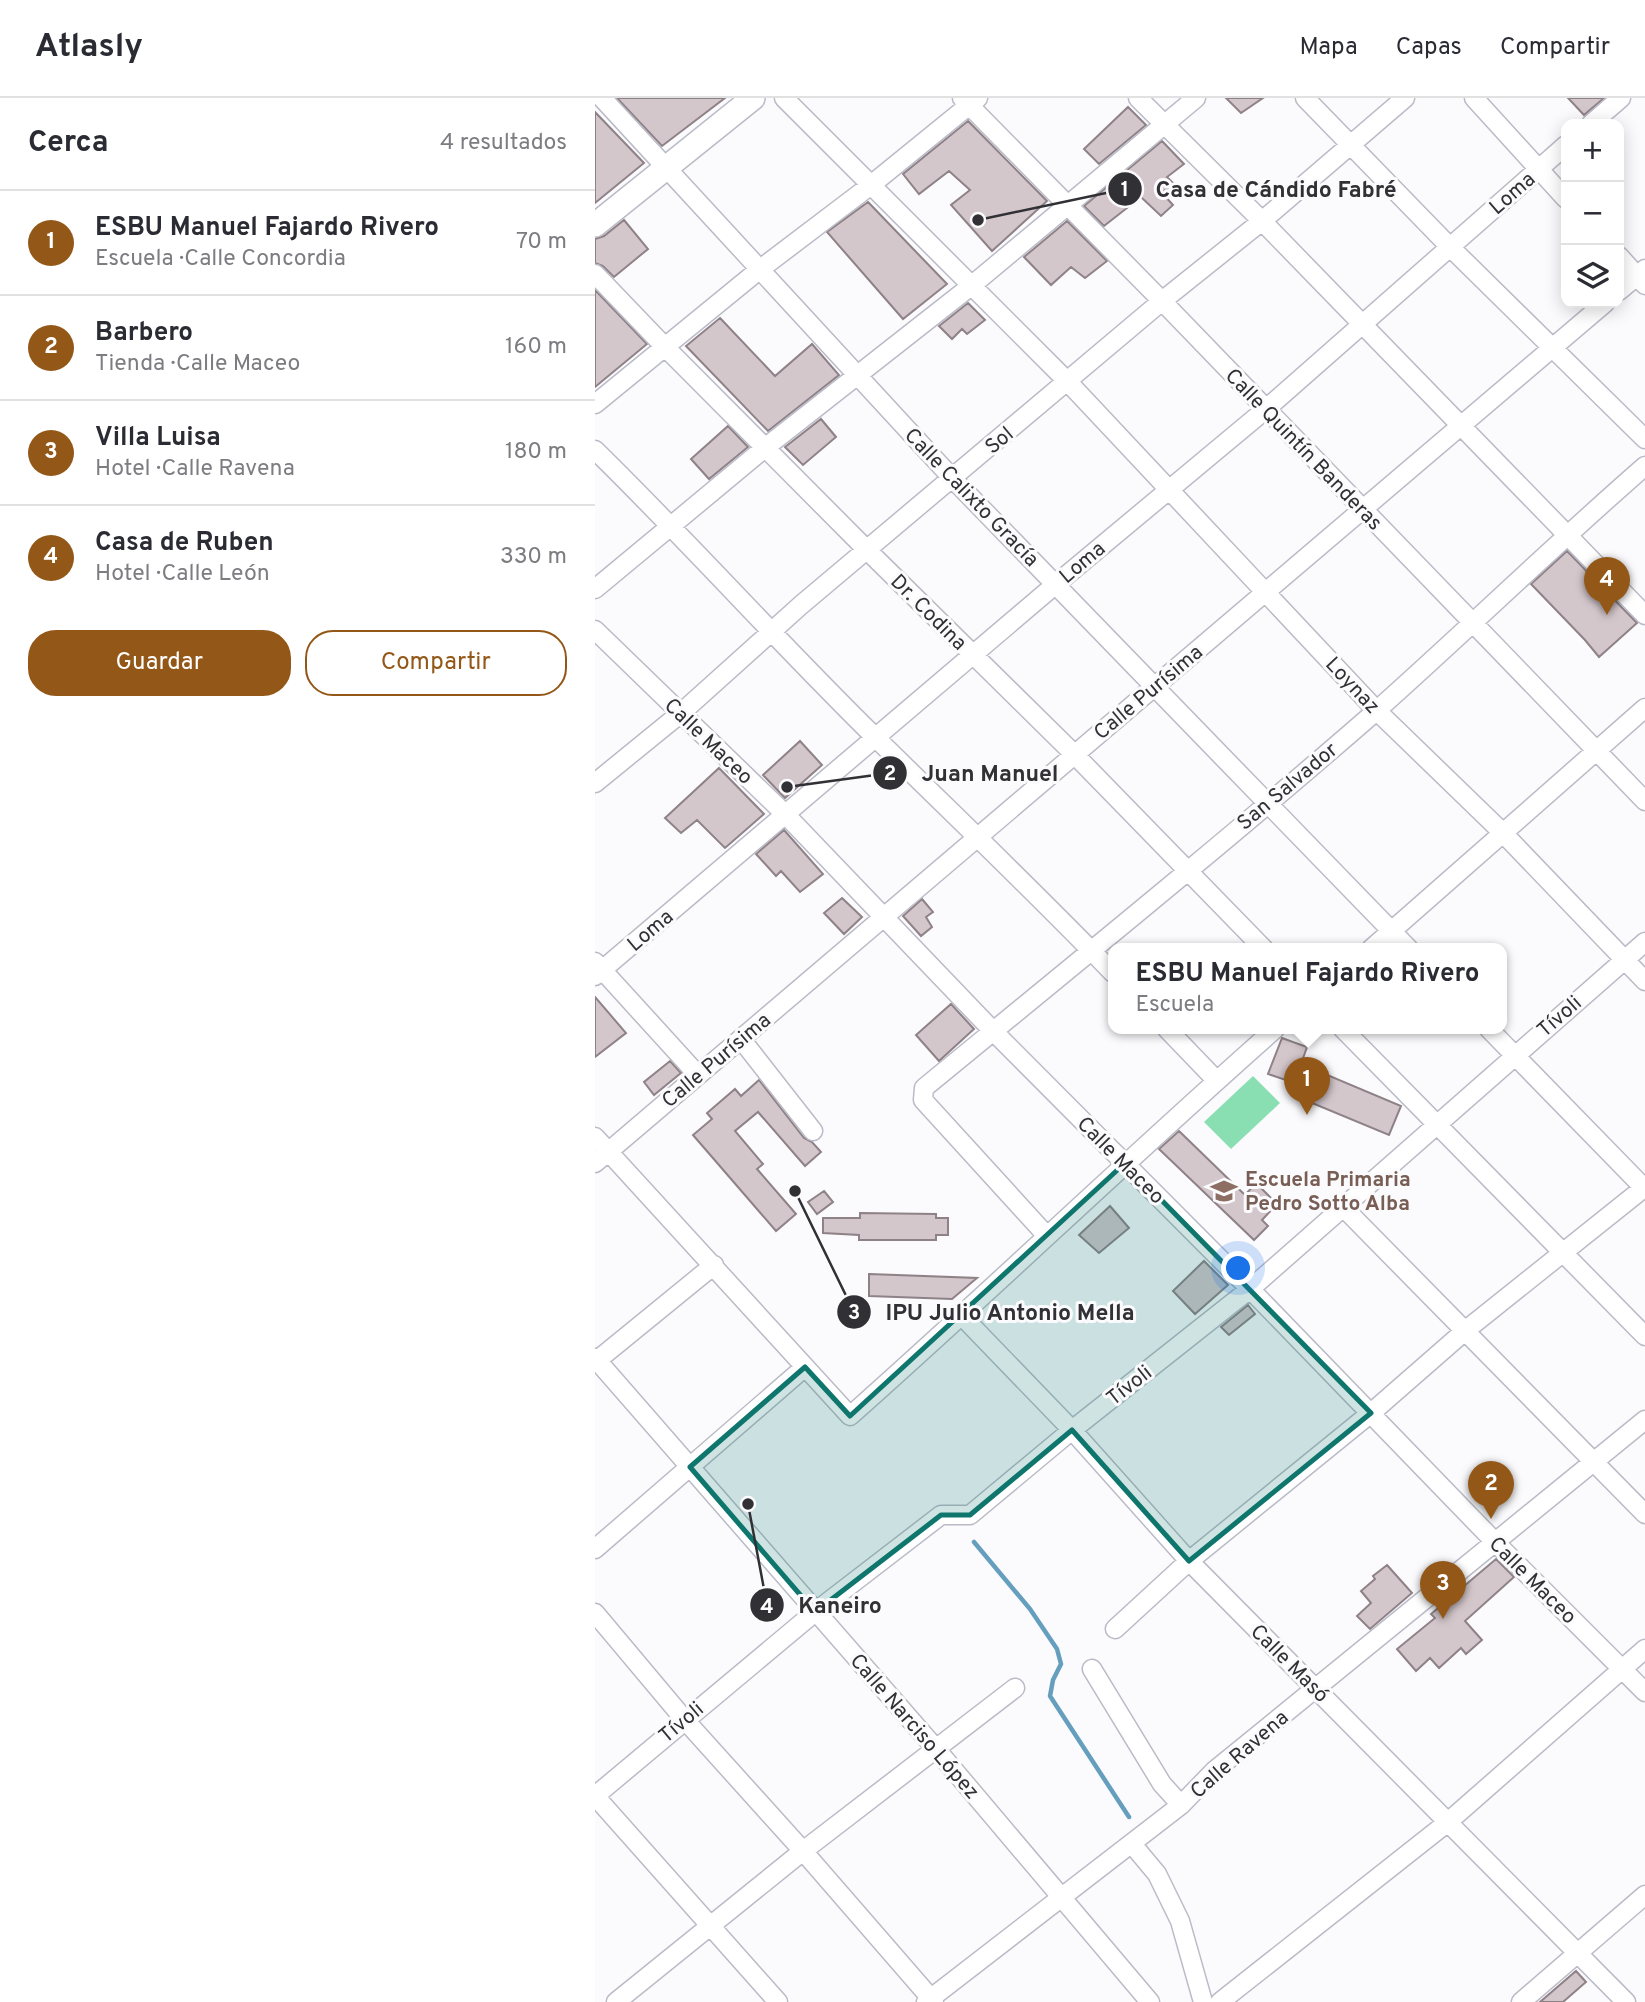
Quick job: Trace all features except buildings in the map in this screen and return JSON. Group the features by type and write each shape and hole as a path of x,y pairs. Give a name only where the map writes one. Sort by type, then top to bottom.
{"main road":[{"path":"595,225 753,98"}],"street":[{"name":"Calle Calixto Gracía","path":"602,98 953,479 1403,943"},
{"name":"Loynaz","path":"784,98 1067,382 1376,710 1502,832 1645,981"},
{"path":"1138,98 1262,221 1645,615"},
{"path":"595,589 766,447 971,286 1196,98"},
{"path":"1305,98 1449,246 1645,439"},
{"name":"Sol","path":"595,783 681,713 867,550 1162,301 1262,221 1405,98"},
{"path":"1474,98 1561,193"},
{"path":"1597,119 1621,98"},
{"path":"595,404 759,270 871,185 970,100"},
{"name":"Calle Quintín Banderas","path":"970,100 1068,205 1645,801"},
{"name":"Loma","path":"597,970 786,815 1266,409 1561,149"},
{"path":"1624,261 1642,277 1624,289"},
{"name":"Dr. Codina","path":"595,274 867,550 1074,754 1258,943"},
{"name":"Calle Purísima","path":"595,1163 1599,308"},
{"path":"595,450 672,525 876,738 979,837 1108,968"},
{"name":"San Salvador","path":"1047,1236 923,1100 924,1088 1092,951 1376,710 1566,534 1645,466"},
{"name":"Calle Maceo","path":"595,629 786,815 993,1031 1645,1692"},
{"path":"1378,943 1645,708"},
{"name":"Tívoli","path":"595,1796 815,1612 941,1515 971,1516 1072,1430 1250,1289 1645,943"},
{"path":"597,970 697,1074"},
{"path":"1172,1034 1217,1081"},
{"path":"595,1137 850,1416 1269,1034"},
{"path":"1348,1034 1645,1336"},
{"path":"1115,1629 1189,1561 1371,1413 1466,1330 1645,1188 1494,1034"},
{"path":"741,1039 813,1131"},
{"path":"1344,1208 1645,1514"},
{"path":"596,1360 714,1265"},
{"name":"Calle Masó","path":"962,1316 1072,1430 1189,1561 1626,2002"},
{"name":"Calle Narciso López","path":"596,1360 1062,1895 1150,2002"},
{"path":"595,1549 805,1367"},
{"name":"Calle Ravena","path":"930,2001 1062,1895 1181,1805 1215,1771 1645,1420"},
{"path":"595,1613 930,2001"},
{"path":"1220,2002 1448,1822 1645,1649"},
{"path":"1092,1668 1162,1784 1181,1805"},
{"path":"616,2002 803,1851 1015,1688"},
{"path":"595,1796 778,2002"},
{"path":"1132,1844 1157,1874 1180,1921 1202,2002"},
{"path":"1521,2002 1645,1895"}],"highlighted area":[{"path":"1125,1163 1371,1413 1189,1561 1072,1430 970,1515 941,1515 815,1612 690,1467 805,1367 850,1416"}],"green space":[{"path":"1253,1076 1280,1103 1231,1149 1204,1122"}],"waterway":[{"path":"974,1542 1030,1609 1057,1649 1061,1664 1053,1680 1050,1696 1129,1817"}],"place":[{"name":"Casa de Cándido Fabré","path":"978,220"},
{"name":"Casa de Ruben","path":"1607,615"},
{"name":"Juan Manuel","path":"787,787"},
{"name":"ESBU Manuel Fajardo Rivero","path":"1307,1115"},
{"name":"IPU Julio Antonio Mella","path":"795,1191"},
{"name":"Escuela Primaria Pedro Sotto Alba","path":"1224,1191"},
{"name":"Kaneiro","path":"748,1504"},
{"name":"Barbero","path":"1491,1519"},
{"name":"Villa Luisa","path":"1443,1619"}]}
